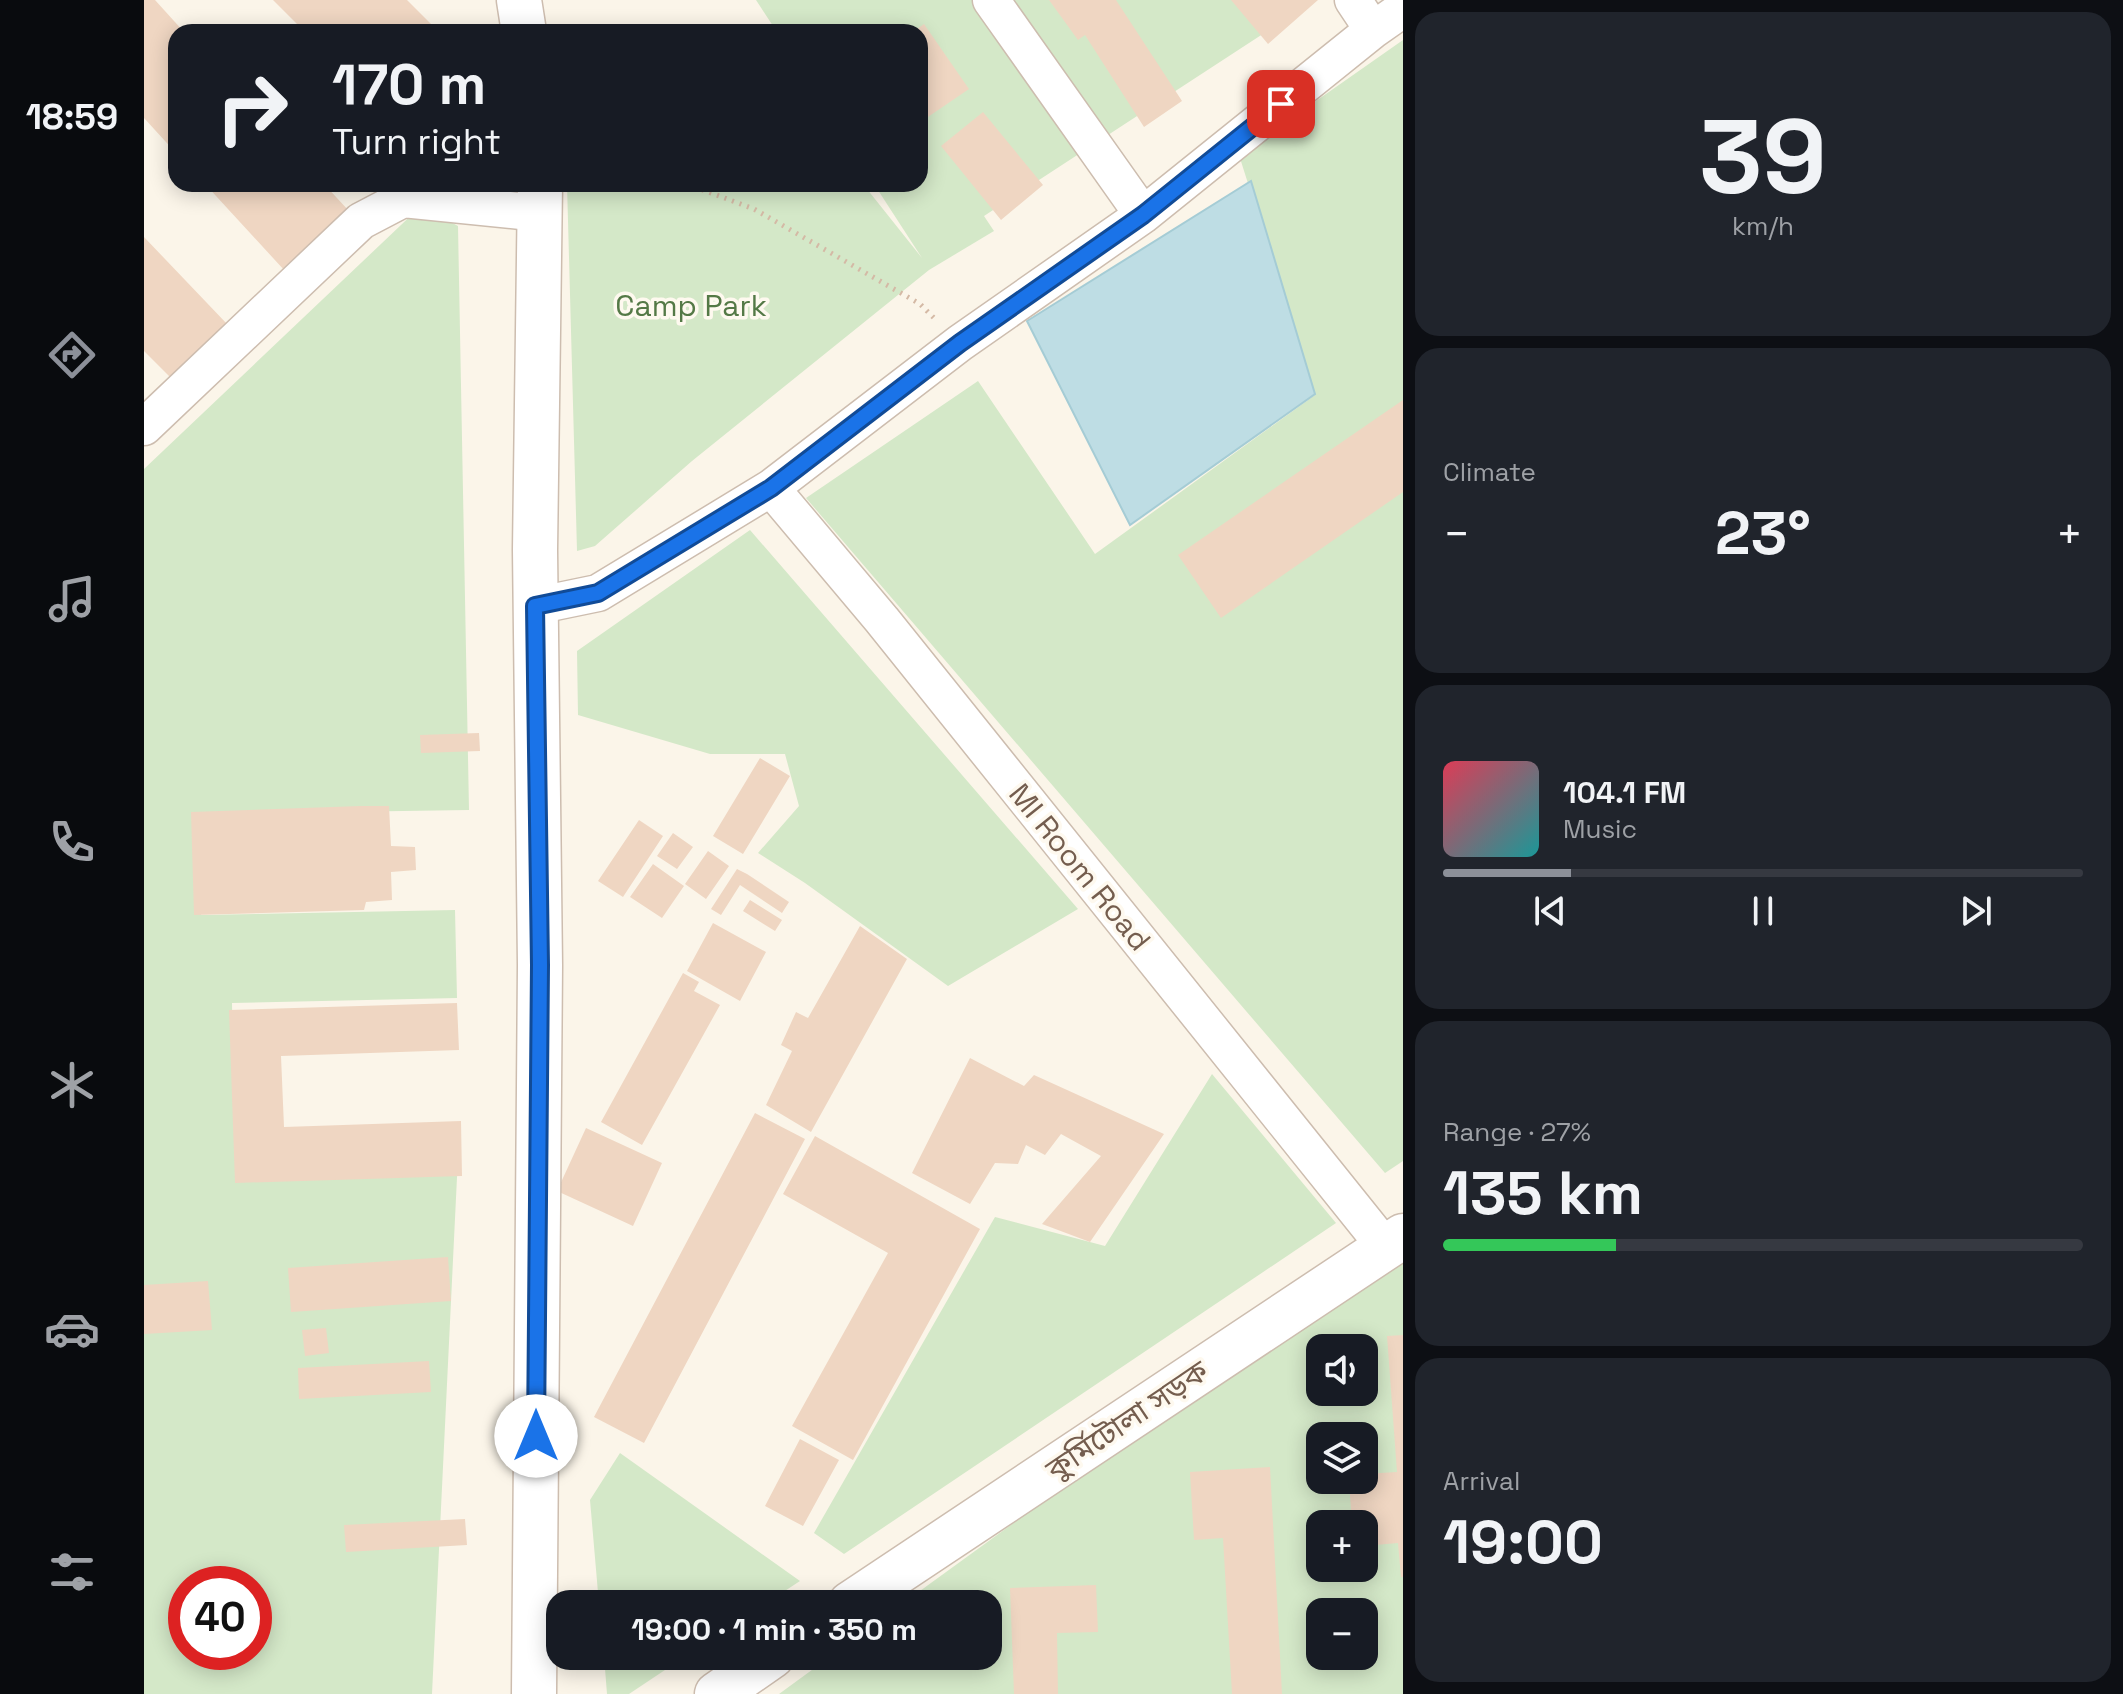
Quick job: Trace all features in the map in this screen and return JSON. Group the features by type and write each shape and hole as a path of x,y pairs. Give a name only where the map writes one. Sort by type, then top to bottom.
{"street":[{"path":"519,0 523,24"},
{"path":"991,0 1143,215"},
{"path":"1353,0 1373,30"},
{"path":"535,606 598,593 771,488 960,343 1143,215 1403,9"},
{"path":"144,427 361,221 403,199 540,199 535,606 540,965 534,1694"},
{"name":"MI Room Road","path":"771,488 1394,1242"},
{"name":"কুর্মিটোলা সড়ক","path":"871,1590 1394,1242"},
{"path":"717,1694 752,1670"}],"path":[{"path":"708,192 754,209 920,304 960,343"}],"green space":[{"name":"Camp Park","path":"756,0 1315,0 984,216 994,231 929,270 692,461 595,546 577,551 567,192 869,192 922,258 879,192 928,192 928,24 772,24"},
{"path":"1403,40 1403,1161 1385,1173 806,498 978,381 1095,554 1315,395 1239,155"},
{"path":"421,206 458,226 469,810 200,814 201,915 455,910 457,998 232,1003 234,1125 459,1136 432,1694 144,1694 144,469"},
{"path":"750,530 1078,909 948,986 758,853 799,806 785,754 710,754 578,715 577,651"},
{"path":"1212,1074 1336,1223 844,1554 814,1533 995,1217 1105,1246"},
{"path":"1403,1263 1403,1694 779,1694 812,1670 1002,1670 1002,1590 921,1590 1121,1445"},
{"path":"620,1453 800,1581 786,1590 598,1590 590,1500"},
{"path":"605,1670 665,1670 629,1694 607,1694"}],"water":[{"path":"1251,181 1315,394 1130,525 1027,321"}],"building":[{"path":"144,0 155,0 177,24 168,24 168,144 144,118"},
{"path":"273,0 407,0 431,24 297,24"},
{"path":"1049,0 1116,0 1182,101 1144,127 1085,35 1078,40"},
{"path":"1231,0 1318,0 1268,44"},
{"path":"928,30 969,89 928,117"},
{"path":"983,112 1043,185 1001,220 941,146"},
{"path":"212,192 331,192 349,211 285,271"},
{"path":"144,237 228,325 172,379 144,351"},
{"path":"1403,400 1403,492 1221,618 1178,555"},
{"path":"479,733 480,751 421,753 420,735"},
{"path":"760,758 790,776 743,854 713,836"},
{"path":"389,806 391,846 415,847 416,870 391,872 392,900 366,902 364,910 194,915 191,812"},
{"path":"639,820 663,836 623,897 598,881"},
{"path":"673,833 693,847 677,869 657,856"},
{"path":"708,851 729,866 706,899 685,884"},
{"path":"653,864 684,886 662,918 630,897"},
{"path":"737,869 789,902 782,913 740,885 721,915 711,909"},
{"path":"750,900 782,920 775,931 743,911"},
{"path":"713,923 766,952 740,1001 687,971"},
{"path":"860,926 907,959 811,1132 766,1105 792,1051 781,1045 796,1012 808,1018"},
{"path":"683,973 699,982 694,991 720,1005 642,1145 601,1122"},
{"path":"457,1003 459,1050 281,1056 284,1127 461,1121 462,1176 235,1183 229,1010"},
{"path":"970,1058 1024,1086 1034,1075 1164,1134 1090,1242 1042,1224 1101,1156 1061,1134 1045,1155 1026,1145 1018,1164 995,1163 970,1204 912,1173"},
{"path":"755,1113 805,1139 644,1443 594,1417"},
{"path":"586,1128 662,1163 633,1226 557,1191"},
{"path":"815,1136 980,1229 853,1460 792,1426 888,1253 783,1194"},
{"path":"448,1257 451,1301 291,1312 288,1268"},
{"path":"208,1281 212,1330 144,1334 144,1285"},
{"path":"326,1328 329,1353 305,1356 302,1330"},
{"path":"1403,1335 1403,1577 1398,1543 1378,1545 1378,1510 1351,1510 1350,1494 1378,1494 1378,1473 1397,1472 1387,1336"},
{"path":"429,1361 431,1392 299,1399 298,1368"},
{"path":"800,1439 839,1460 803,1526 765,1506"},
{"path":"1270,1467 1282,1694 1232,1694 1223,1538 1194,1540 1190,1472"},
{"path":"465,1519 467,1545 346,1552 344,1525"},
{"path":"1096,1585 1098,1632 1057,1633 1058,1694 1014,1694 1010,1588"}],"route":[{"path":"536,1436 540,965 535,606 598,593 771,488 960,343 1143,215 1281,104"}]}
